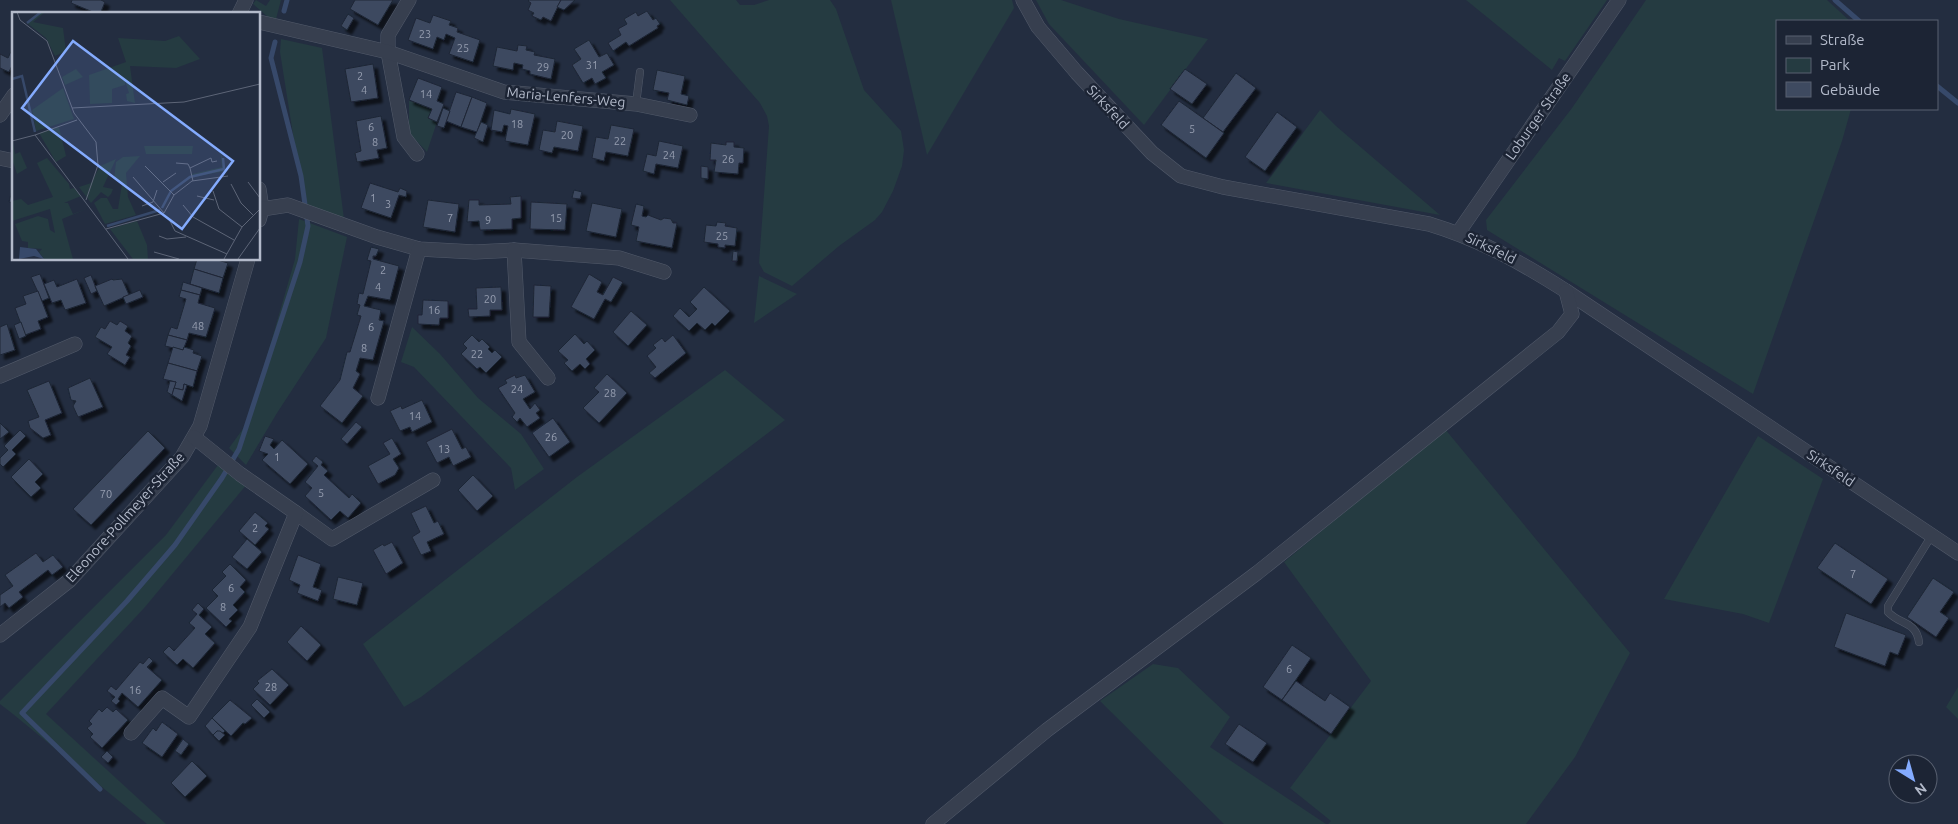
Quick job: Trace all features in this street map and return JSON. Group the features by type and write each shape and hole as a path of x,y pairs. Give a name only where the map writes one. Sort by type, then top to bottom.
{"street":[{"path":"240,12 246,0"},
{"path":"409,0 388,35 388,52 404,137 418,154"},
{"name":"Sirksfeld","path":"1023,0 1038,27 1077,73 1152,153 1181,176 1223,188 1429,224 1458,233 1525,265 1958,553"},
{"name":"Loburger Straße","path":"1458,233 1619,0"},
{"name":"Maria-Lenfers-Weg","path":"260,22 388,52 504,92 636,104 690,115"},
{"path":"0,115 12,98"},
{"path":"260,215 288,205 420,249 475,252 514,250 619,258 664,272"},
{"path":"378,398 420,249"},
{"path":"514,250 519,342 548,378"},
{"name":"Eleonore-Pollmeyer-Straße","path":"0,635 70,580 182,457 200,426 248,260"},
{"path":"933,824 1063,718 1256,574 1558,332 1572,314 1566,291"},
{"path":"0,376 75,344"},
{"path":"194,437 240,474 332,539 433,480"},
{"path":"131,733 162,698 189,717 250,627 296,513"}],"lane":[{"path":"636,104 640,72"},
{"path":"1919,642 1918,633 1913,627 1892,617 1888,612 1888,606 1932,535"}],"green space":[{"path":"256,0 266,6 270,0 281,0 276,19 268,17 253,4"},
{"path":"670,0 736,0 740,5 754,5 769,0 830,0 836,9 864,90 901,131 904,150 902,166 893,191 882,212 875,220 839,246 792,286 764,272 759,263 769,126 767,116 760,103"},
{"path":"891,0 1012,0 1014,8 927,155"},
{"path":"1036,0 1061,0 1119,19 1208,39 1144,125 1049,24"},
{"path":"1466,0 1607,0 1565,61 1559,58 1552,70"},
{"path":"1646,0 1827,0 1849,20 1776,20 1776,110 1851,110 1842,141 1753,394 1487,230 1486,220 1572,108"},
{"path":"281,39 322,48 344,219 304,204 280,52"},
{"path":"409,100 432,109 428,118 437,122 427,152 409,133"},
{"path":"1320,110 1336,126 1440,215 1266,183"},
{"path":"299,219 347,237 326,338 246,465 229,448 248,422 295,259"},
{"path":"759,276 797,294 754,323"},
{"path":"412,327 440,354 478,398 521,434 544,469 515,490 511,468 414,367 401,362"},
{"path":"725,370 785,420 421,697 404,707 363,644 577,477"},
{"path":"1445,429 1630,653 1575,757 1526,824 1328,824 1331,821 1290,788 1371,681 1284,562"},
{"path":"1758,436 1823,479 1769,623 1743,614 1664,599"},
{"path":"221,461 247,484 145,607 46,714 166,824 147,824 0,704 0,701 166,535"},
{"path":"1153,664 1178,668 1230,717 1210,747 1326,824 1224,824 1100,701"},
{"path":"1958,687 1958,719 1946,707"}],"building":[{"path":"72,0 101,0 105,2 101,12 93,12 71,3"},
{"path":"355,0 393,0 378,25 350,9"},
{"path":"529,0 561,0 551,21 543,17 541,20 532,16 534,13 528,10 531,3"},
{"path":"561,0 575,0 564,10 557,7"},
{"path":"647,11 653,20 656,18 660,24 657,26 658,28 629,46 626,42 613,51 608,43 621,35 618,29 627,24 624,19 636,12 638,16"},
{"path":"348,14 354,18 347,30 341,26"},
{"path":"433,15 451,21 449,25 458,28 457,32 480,40 473,62 449,54 455,38 446,34 444,40 437,37 433,49 408,40 416,18 430,23"},
{"path":"589,40 599,57 607,53 614,65 602,72 606,78 595,84 592,78 583,83 572,65 581,59 574,49"},
{"path":"518,45 527,46 526,50 535,52 534,55 555,59 551,79 530,74 530,71 522,69 523,65 514,63 513,70 493,66 497,47 517,51"},
{"path":"12,49 12,65 9,72 0,68 0,54 8,58"},
{"path":"373,64 378,98 351,102 345,69"},
{"path":"1185,69 1207,84 1192,104 1170,89"},
{"path":"657,70 685,76 681,94 689,96 687,105 667,100 669,93 653,90"},
{"path":"1236,73 1256,88 1223,132 1203,118"},
{"path":"418,78 442,87 437,101 444,104 437,122 428,118 432,109 409,100"},
{"path":"456,92 472,97 461,127 446,121"},
{"path":"472,97 487,103 477,132 461,127"},
{"path":"1179,101 1224,133 1206,158 1161,125"},
{"path":"443,108 450,111 444,128 437,126"},
{"path":"511,109 535,114 528,145 505,141 508,126 504,125 502,132 491,130 494,110 510,114"},
{"path":"1277,112 1297,127 1265,171 1245,157"},
{"path":"381,116 387,148 377,150 379,158 357,162 355,153 361,151 356,121"},
{"path":"557,121 583,126 578,151 554,147 552,153 539,150 543,130 555,132"},
{"path":"481,122 488,125 483,142 474,138"},
{"path":"611,125 634,129 628,156 606,152 604,161 592,158 596,137 608,139"},
{"path":"659,141 683,146 678,168 656,164 654,174 643,171 647,154 656,156"},
{"path":"726,142 734,142 734,147 744,148 743,163 739,163 738,174 714,172 716,160 710,160 711,143 726,145"},
{"path":"701,166 708,167 708,179 701,178"},
{"path":"370,183 398,192 400,188 407,191 406,197 399,195 391,218 361,208"},
{"path":"574,190 582,192 580,199 572,198"},
{"path":"12,191 12,203 9,202"},
{"path":"521,196 521,218 512,219 512,229 480,230 479,221 467,222 469,200 479,200 479,205 511,204 510,197"},
{"path":"428,200 459,204 455,232 423,227"},
{"path":"531,202 567,204 565,230 530,229"},
{"path":"592,203 622,209 616,237 586,231"},
{"path":"636,204 644,206 642,216 646,217 648,215 661,220 664,218 671,219 673,223 677,223 672,248 636,241 639,227 631,225"},
{"path":"717,222 726,223 725,226 737,228 735,246 725,245 725,248 718,247 718,244 704,242 706,225 716,226"},
{"path":"371,247 379,249 376,256 373,256 373,259 399,266 390,300 368,296 364,306 381,310 379,320 384,321 373,360 360,358 356,371 360,374 353,388 363,396 342,423 320,406 340,380 347,352 350,352 361,316 357,315 360,305 357,304 359,293 363,294 371,261 367,260"},
{"path":"733,251 738,252 737,261 732,261"},
{"path":"197,260 218,260 228,263 223,278 194,269"},
{"path":"194,269 223,278 219,293 190,284"},
{"path":"40,274 49,298 42,301 31,277"},
{"path":"589,274 602,282 597,292 603,295 613,277 623,282 611,302 605,299 594,319 571,307"},
{"path":"91,275 97,291 91,294 84,278"},
{"path":"77,279 86,303 65,310 61,300 52,303 44,284 54,280 57,287"},
{"path":"112,279 122,279 129,295 104,306 95,286"},
{"path":"183,282 202,288 200,295 181,290"},
{"path":"534,285 551,286 549,317 533,317"},
{"path":"501,287 502,310 490,310 490,316 469,317 468,309 477,309 476,288"},
{"path":"704,287 730,311 715,326 712,323 705,330 697,323 689,331 673,316 680,308 689,317 697,309 690,302"},
{"path":"140,290 143,297 126,304 123,297"},
{"path":"181,290 200,295 198,303 215,308 206,337 189,333 187,340 168,335 171,327 177,329 186,299 179,297"},
{"path":"38,291 48,317 38,321 41,329 25,335 15,308 26,304 23,296"},
{"path":"423,300 448,301 448,318 440,318 439,325 418,324 418,315 422,315"},
{"path":"631,311 647,325 628,346 613,332"},
{"path":"110,321 117,325 120,321 128,326 125,331 132,336 128,343 131,346 126,355 130,357 125,365 107,354 112,347 95,337 101,327 105,329"},
{"path":"21,322 26,336 19,339 14,325"},
{"path":"7,324 15,350 0,355 0,327"},
{"path":"575,334 584,344 587,341 595,350 586,359 590,364 585,369 580,364 572,371 564,363 568,360 558,351"},
{"path":"168,335 187,340 183,350 165,346"},
{"path":"472,335 479,342 482,339 490,347 488,349 492,353 495,350 502,357 486,373 480,367 477,369 461,354 467,348 463,344"},
{"path":"673,335 686,353 655,378 649,373 656,367 647,356 656,348 653,345 662,338 665,342"},
{"path":"173,347 183,350 184,347 194,350 193,353 202,356 197,371 168,363"},
{"path":"168,363 197,371 193,387 184,384 183,390 174,388 176,382 163,379"},
{"path":"607,374 627,393 599,423 583,408 599,392 594,388"},
{"path":"515,375 516,378 525,375 535,392 523,399 530,409 535,403 540,410 536,413 540,418 527,427 520,418 517,422 512,417 515,413 498,388 507,383 505,380"},
{"path":"90,378 103,407 78,417 73,406 76,401 71,400 68,388"},
{"path":"49,381 62,413 45,420 51,435 43,438 30,428 28,421 39,417 27,390"},
{"path":"170,381 176,382 172,395 167,392"},
{"path":"184,384 187,385 182,401 172,395 174,388 183,390"},
{"path":"422,400 432,422 412,432 410,427 400,431 390,411 401,406 402,409"},
{"path":"553,418 570,442 549,457 532,433"},
{"path":"356,422 362,427 347,444 341,439"},
{"path":"0,423 9,432 0,439"},
{"path":"452,429 462,449 466,447 471,457 453,466 449,457 437,463 426,442"},
{"path":"20,430 26,436 12,450 16,454 3,467 0,464 0,458 8,450 4,446"},
{"path":"148,431 165,448 91,525 73,509"},
{"path":"265,436 274,439 270,445 274,449 282,440 308,464 290,484 262,460 268,454 259,451"},
{"path":"392,438 401,454 393,459 399,468 395,475 378,484 368,466 390,454 383,443"},
{"path":"316,456 323,462 321,465 328,471 324,475 349,498 352,494 361,503 348,518 340,511 331,520 305,496 312,488 305,482 318,466 312,461"},
{"path":"29,459 43,474 35,482 41,488 31,497 11,477"},
{"path":"473,475 493,496 477,511 458,490"},
{"path":"426,506 434,523 438,521 444,534 427,542 431,551 421,555 412,537 420,532 411,513"},
{"path":"255,512 268,523 265,526 269,529 255,545 239,531"},
{"path":"247,539 262,552 247,569 232,557"},
{"path":"392,542 403,563 386,574 373,550 383,544 384,546"},
{"path":"1835,543 1888,579 1871,604 1817,568"},
{"path":"36,553 43,562 53,555 63,567 52,575 48,570 19,592 23,597 9,608 5,603 0,607 0,595 13,586 5,575"},
{"path":"298,555 321,564 313,587 322,590 318,601 297,593 300,585 289,580"},
{"path":"230,564 246,580 240,587 245,592 233,605 238,610 229,619 232,621 226,627 206,608 218,596 212,590 226,576 222,572"},
{"path":"338,577 363,583 357,605 333,599"},
{"path":"1933,578 1954,592 1940,612 1949,618 1936,637 1907,617"},
{"path":"198,603 204,609 199,615 212,627 205,634 215,643 193,668 183,659 177,665 163,652 169,646 174,651 195,628 189,623 197,614 192,610"},
{"path":"1846,613 1906,635 1898,655 1890,652 1885,666 1834,647"},
{"path":"301,626 321,645 307,661 287,642"},
{"path":"1292,645 1311,658 1282,700 1263,687"},
{"path":"149,657 153,661 147,667 162,680 138,707 122,693 118,699 120,701 116,705 111,701 115,697 107,691 111,686 116,690 140,662 143,664"},
{"path":"272,669 289,685 270,705 253,689 259,683 257,681"},
{"path":"1296,681 1325,701 1330,693 1350,707 1331,734 1282,700"},
{"path":"257,699 270,712 264,718 251,705"},
{"path":"230,700 252,718 245,724 243,723 231,736 212,718"},
{"path":"107,707 113,712 116,709 128,720 102,748 90,737 93,734 87,728 92,724 89,721 99,709 102,712"},
{"path":"212,718 225,731 223,733 217,731 213,735 205,726"},
{"path":"162,722 178,734 162,757 142,743 153,728 156,731"},
{"path":"1239,724 1267,743 1253,762 1225,744"},
{"path":"217,731 225,735 219,741 213,735"},
{"path":"183,739 189,744 181,755 175,751"},
{"path":"107,751 113,757 108,763 101,757"},
{"path":"192,761 207,776 185,797 171,783"}],"waterway":[{"path":"284,11 287,0"},
{"path":"1835,0 1858,20"},
{"path":"100,789 22,713 127,601 175,545 222,478 239,449 300,262 308,226 301,176 271,58 275,42"},
{"path":"1938,87 1958,103"}]}
